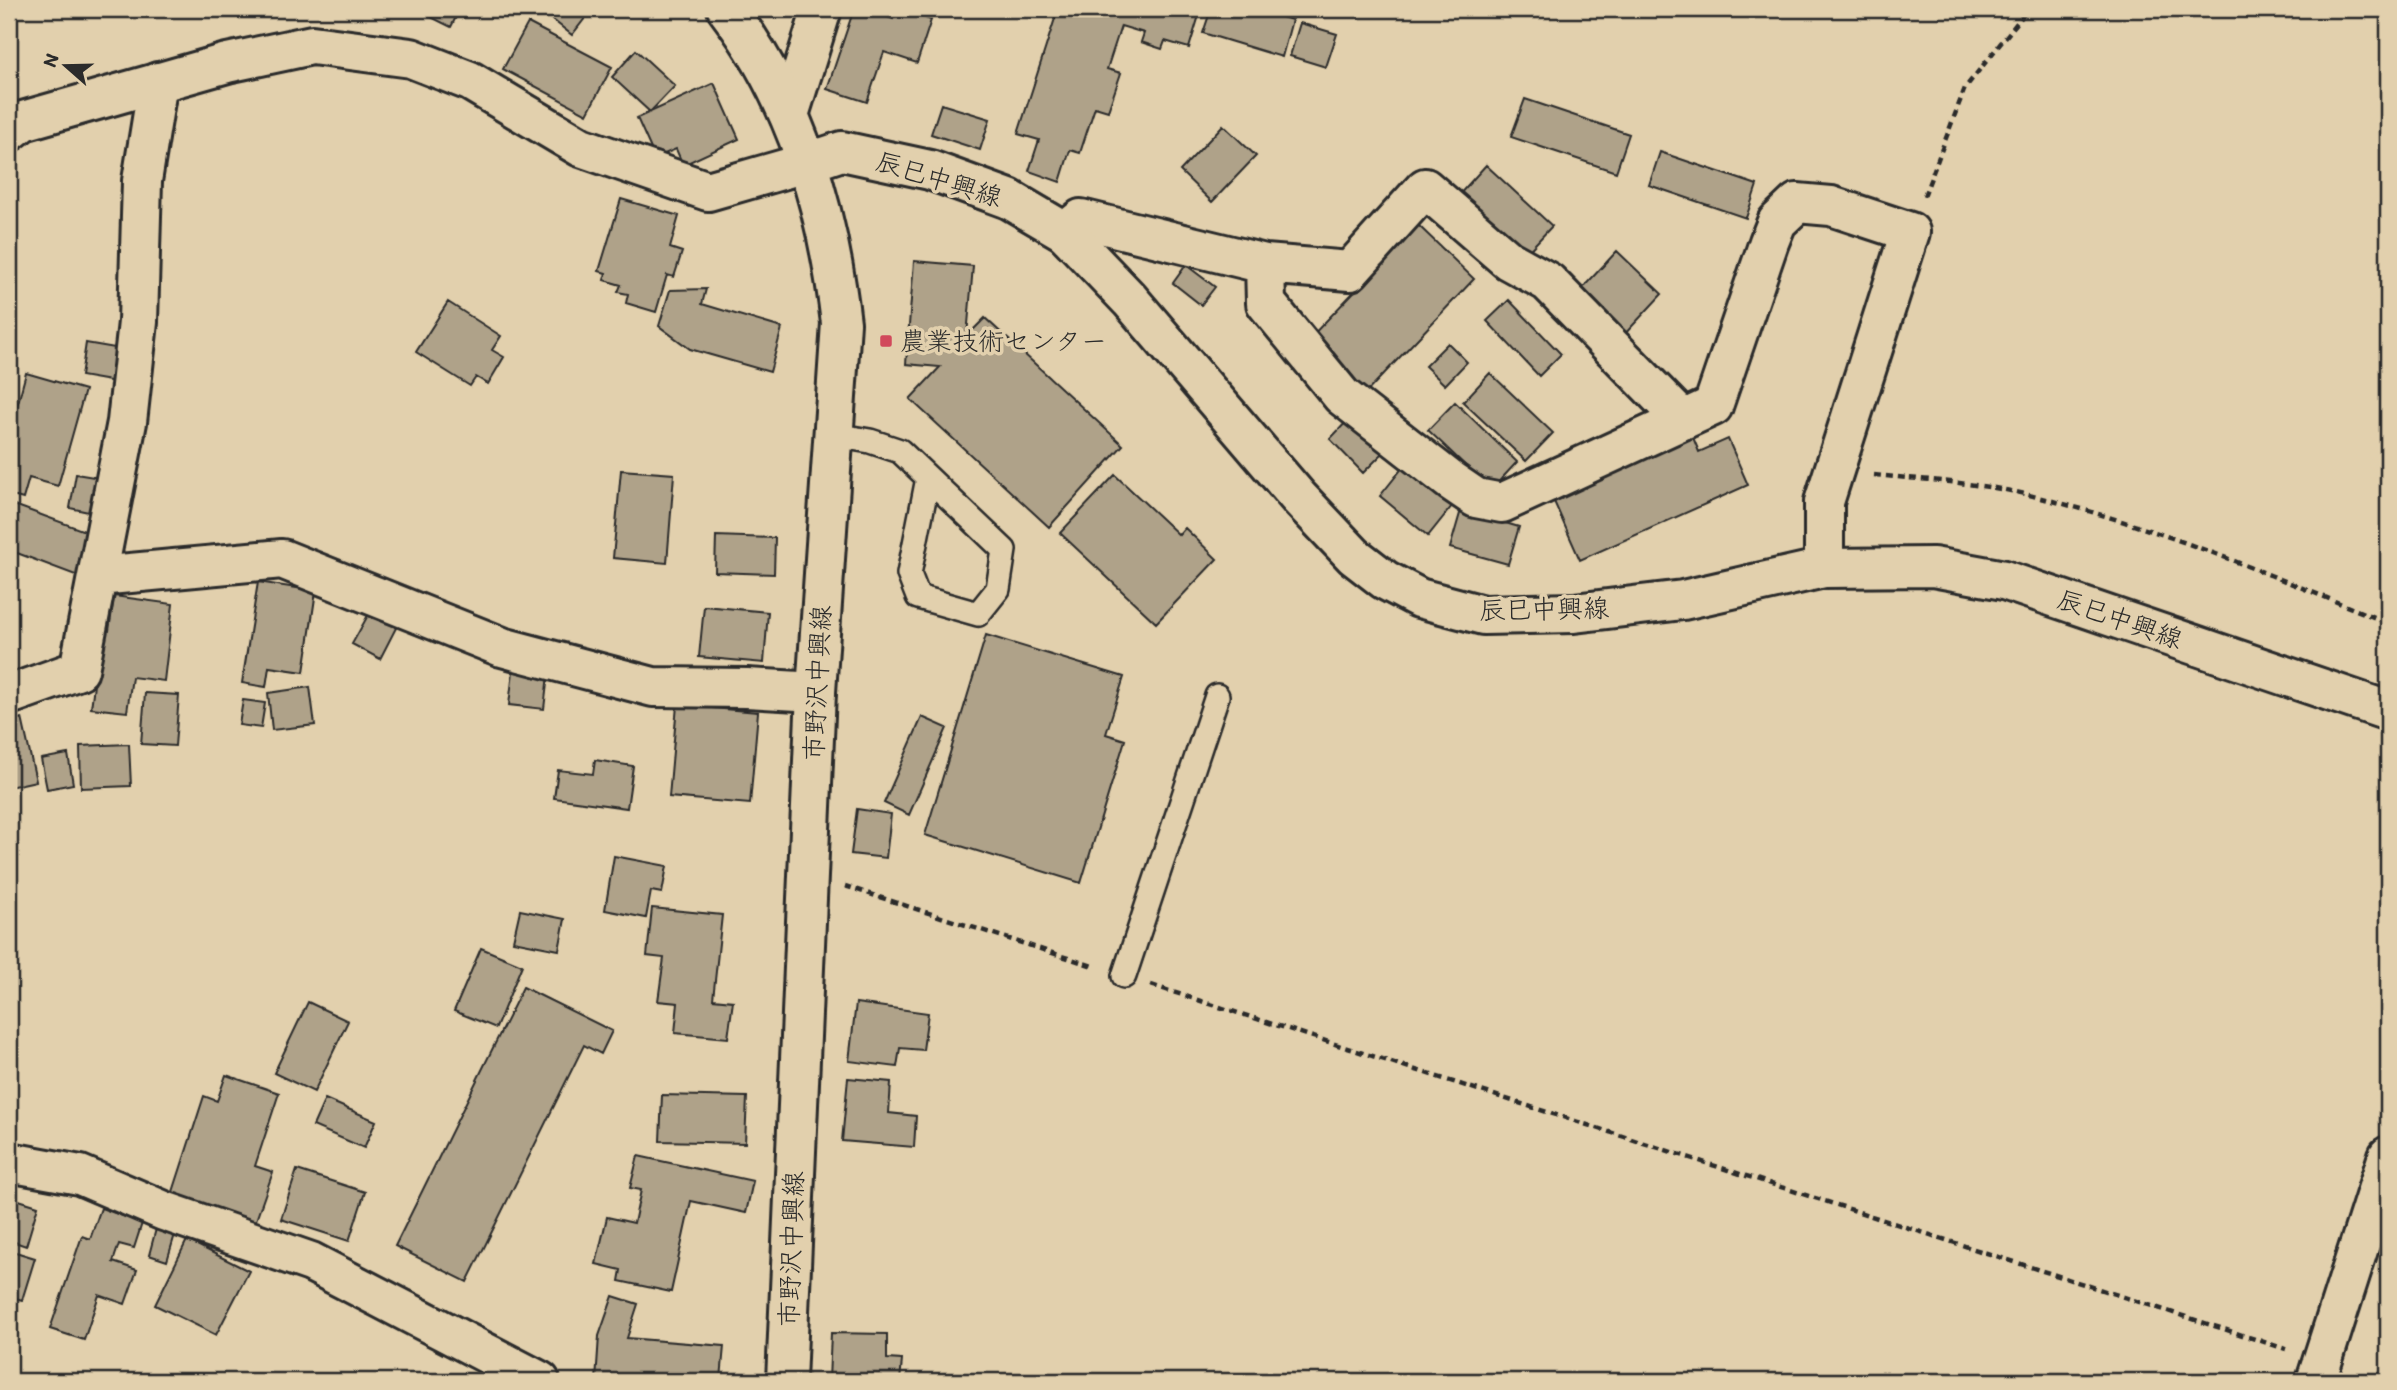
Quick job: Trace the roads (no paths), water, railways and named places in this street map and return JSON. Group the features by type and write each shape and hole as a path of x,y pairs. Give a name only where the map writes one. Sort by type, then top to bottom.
{"street":[{"name":"市野沢中興線","path":"727,9 742,29 781,97 809,162 834,266 841,323 816,692 786,1381"},
{"path":"789,116 822,9"},
{"name":"辰巳中興線","path":"9,132 23,121 158,82 227,63 312,45 411,58 470,81 581,147 708,191 842,150 930,170 1009,199 1065,232 1130,300 1299,498 1354,556 1385,580 1419,598 1483,615 1574,613 1683,600 1824,568 1933,567 2004,580 2388,711"},
{"path":"9,695 79,670 127,422 138,322 142,181 158,82"},
{"path":"1065,232 1081,219 1265,264 1350,271 1425,188 1508,260 1548,282 1682,419"},
{"path":"1265,264 1266,303 1342,396 1476,498 1503,503 1713,406 1777,222 1797,204 1831,206 1910,232 1824,502 1824,568"},
{"path":"98,576 282,559 502,647 653,687 816,692"},
{"path":"2320,1371 2388,1156"},
{"path":"9,1162 80,1175 164,1211 311,1262 540,1381"}],"lane":[{"path":"834,435 870,441 900,451 1004,550 998,589 978,614 918,597 909,575 928,478"},
{"path":"1124,976 1217,696"}],"place":[{"name":"農業技術センター","path":"886,341"}]}
